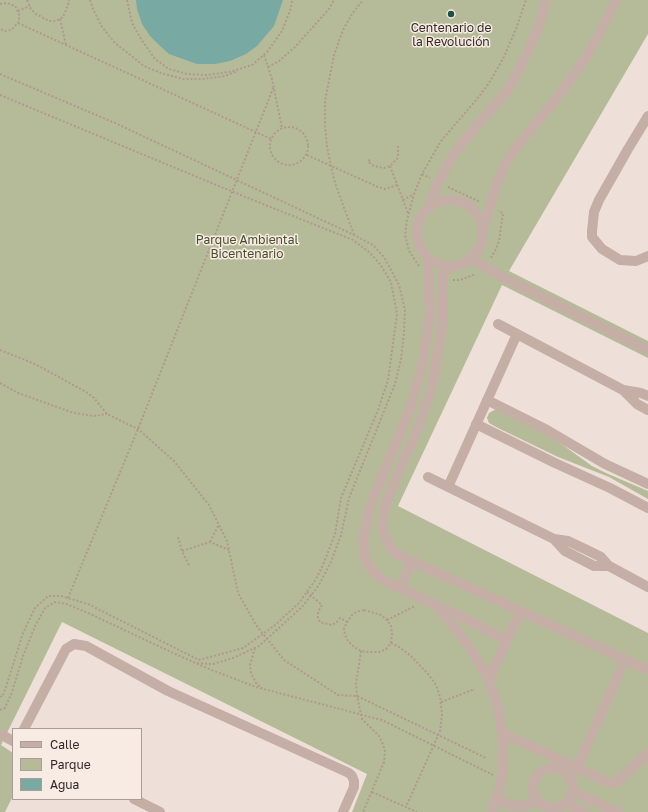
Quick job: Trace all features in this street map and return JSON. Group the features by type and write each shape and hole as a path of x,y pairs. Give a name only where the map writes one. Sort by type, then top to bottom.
{"street":[{"path":"429,208 438,182 449,162 461,144 507,91 518,72 538,28 546,0"},
{"path":"483,229 480,219 475,211 467,204 447,200 438,202 429,208 422,216 418,227 418,238 421,248 428,257 434,261 448,265 456,265 470,258 478,250 482,240 483,229 489,206 505,164 585,59 599,35 616,0"},
{"path":"648,116 599,200 594,212 592,237 602,248 620,260 636,261 648,256"},
{"path":"428,257 429,320 423,361 417,387 402,429 372,501 363,540 366,561 372,570 387,582 458,615 506,640"},
{"path":"470,258 506,279 648,350"},
{"path":"448,265 443,276 443,320 434,376 416,432 386,503 382,525 385,537 394,552 520,612 648,670"},
{"path":"498,324 623,390 637,404 648,410"},
{"path":"448,487 517,334"},
{"path":"623,390 641,393 648,396"},
{"path":"487,400 547,430 605,464 648,484"},
{"path":"476,424 610,488 648,508"},
{"path":"428,477 554,539 568,541 587,550 601,557 609,566 648,587"},
{"path":"399,588 413,561"},
{"path":"436,605 466,642 488,679 499,711 502,733 503,766 492,812"},
{"path":"488,679 520,612"},
{"path":"25,728 66,649 74,644 86,646 168,691 349,773 354,781 354,787 343,812"},
{"path":"570,779 577,768 625,660"},
{"path":"502,733 606,782 617,782 648,752"},
{"path":"0,734 12,740"},
{"path":"544,753 547,758 549,769"},
{"path":"562,807 571,797 572,791 570,779 561,770 549,769 538,775 533,787 536,798 542,805 548,808 562,807 586,812"},
{"path":"572,791 618,812"},
{"path":"496,798 530,812"},
{"path":"514,806 525,806 530,804 536,798"},
{"path":"136,800 160,812"}],"path":[{"path":"27,0 36,14 50,22 60,19 66,12 69,0"},
{"path":"90,0 102,27 115,43 132,58 144,66 161,74 183,79 203,79 225,76 252,65 267,52 282,31 291,8 292,0"},
{"path":"127,0 132,22 141,40 155,59 169,69 187,74 207,75 229,72 252,65"},
{"path":"268,68 279,61 295,47 329,9 334,0"},
{"path":"354,234 335,183 331,166 327,147 325,102 334,55 343,30 352,14 363,0"},
{"path":"429,274 417,264 408,251 405,235 408,215 414,194 422,174 441,141 489,83 504,57 526,0"},
{"path":"0,4 7,3 15,6 18,11 19,19 18,23 11,30 6,31 0,29"},
{"path":"18,11 30,6"},
{"path":"60,19 66,45"},
{"path":"18,23 271,139"},
{"path":"264,55 274,86 282,128"},
{"path":"0,74 115,123 354,234 373,245 384,257 399,285 405,310 401,359 395,384 349,498 341,535 331,562 319,585 302,607 255,648 233,658 213,664 195,663"},
{"path":"68,598 138,428 274,86"},
{"path":"0,95 353,240 369,252 380,264 391,282 396,314 388,380 378,410 341,498 335,534 316,579 299,603 274,626 243,648 199,660 88,604 61,596 48,596 35,608 23,633 6,688 2,697 0,696"},
{"path":"291,126 297,128 306,136 308,142 307,154 298,164 291,166 278,163 270,152 271,139 274,134 282,128 291,126"},
{"path":"370,160 368,161 378,168 390,166 397,159 398,146"},
{"path":"307,154 378,187 385,189 397,185"},
{"path":"390,166 408,215"},
{"path":"422,174 502,213 499,241 496,251 485,267 475,275 460,280 443,280"},
{"path":"403,200 414,194"},
{"path":"0,350 35,364 74,385 94,398 107,414 138,428 174,461 209,505 227,541 238,593 256,625 284,660 338,695 357,696 486,758"},
{"path":"0,383 18,393 74,413 94,416 107,414"},
{"path":"210,542 219,524"},
{"path":"178,537 182,551 189,565"},
{"path":"182,551 210,542 229,550"},
{"path":"307,592 322,605 318,612 320,622 331,624 336,623 340,618 347,622"},
{"path":"387,620 426,600"},
{"path":"0,710 5,708 12,692 23,656 36,624 45,608 55,602 66,604 86,612 195,663 263,689 361,714 390,724 501,779"},
{"path":"364,610 381,615 387,620 392,634 391,643 380,652 361,651 354,647 345,635 344,628 347,622 356,612 364,610"},
{"path":"391,643 411,656 429,674 436,685 441,702 442,714 440,731 406,807"},
{"path":"255,648 250,664 251,673 256,683 263,689"},
{"path":"361,651 356,684 362,719 379,736 384,744 385,751 384,762 363,812"},
{"path":"441,702 475,689"},
{"path":"372,792 417,812"}],"green space":[{"name":"Parque Ambiental Bicentenario","path":"0,0 648,0 648,34 509,271 648,341 648,358 502,285 398,506 648,633 648,812 352,812 367,774 62,622 1,745 12,752 12,798 5,812 0,812"},
{"path":"496,409 553,438 592,466 648,491 648,499 609,477 558,457 489,423 487,418 489,413"}],"water":[{"path":"136,0 283,0 274,26 257,46 246,54 230,61 215,64 197,64 169,54 150,36 142,24 137,9"}],"place":[{"name":"Centenario de la Revolución","path":"451,14"}]}
